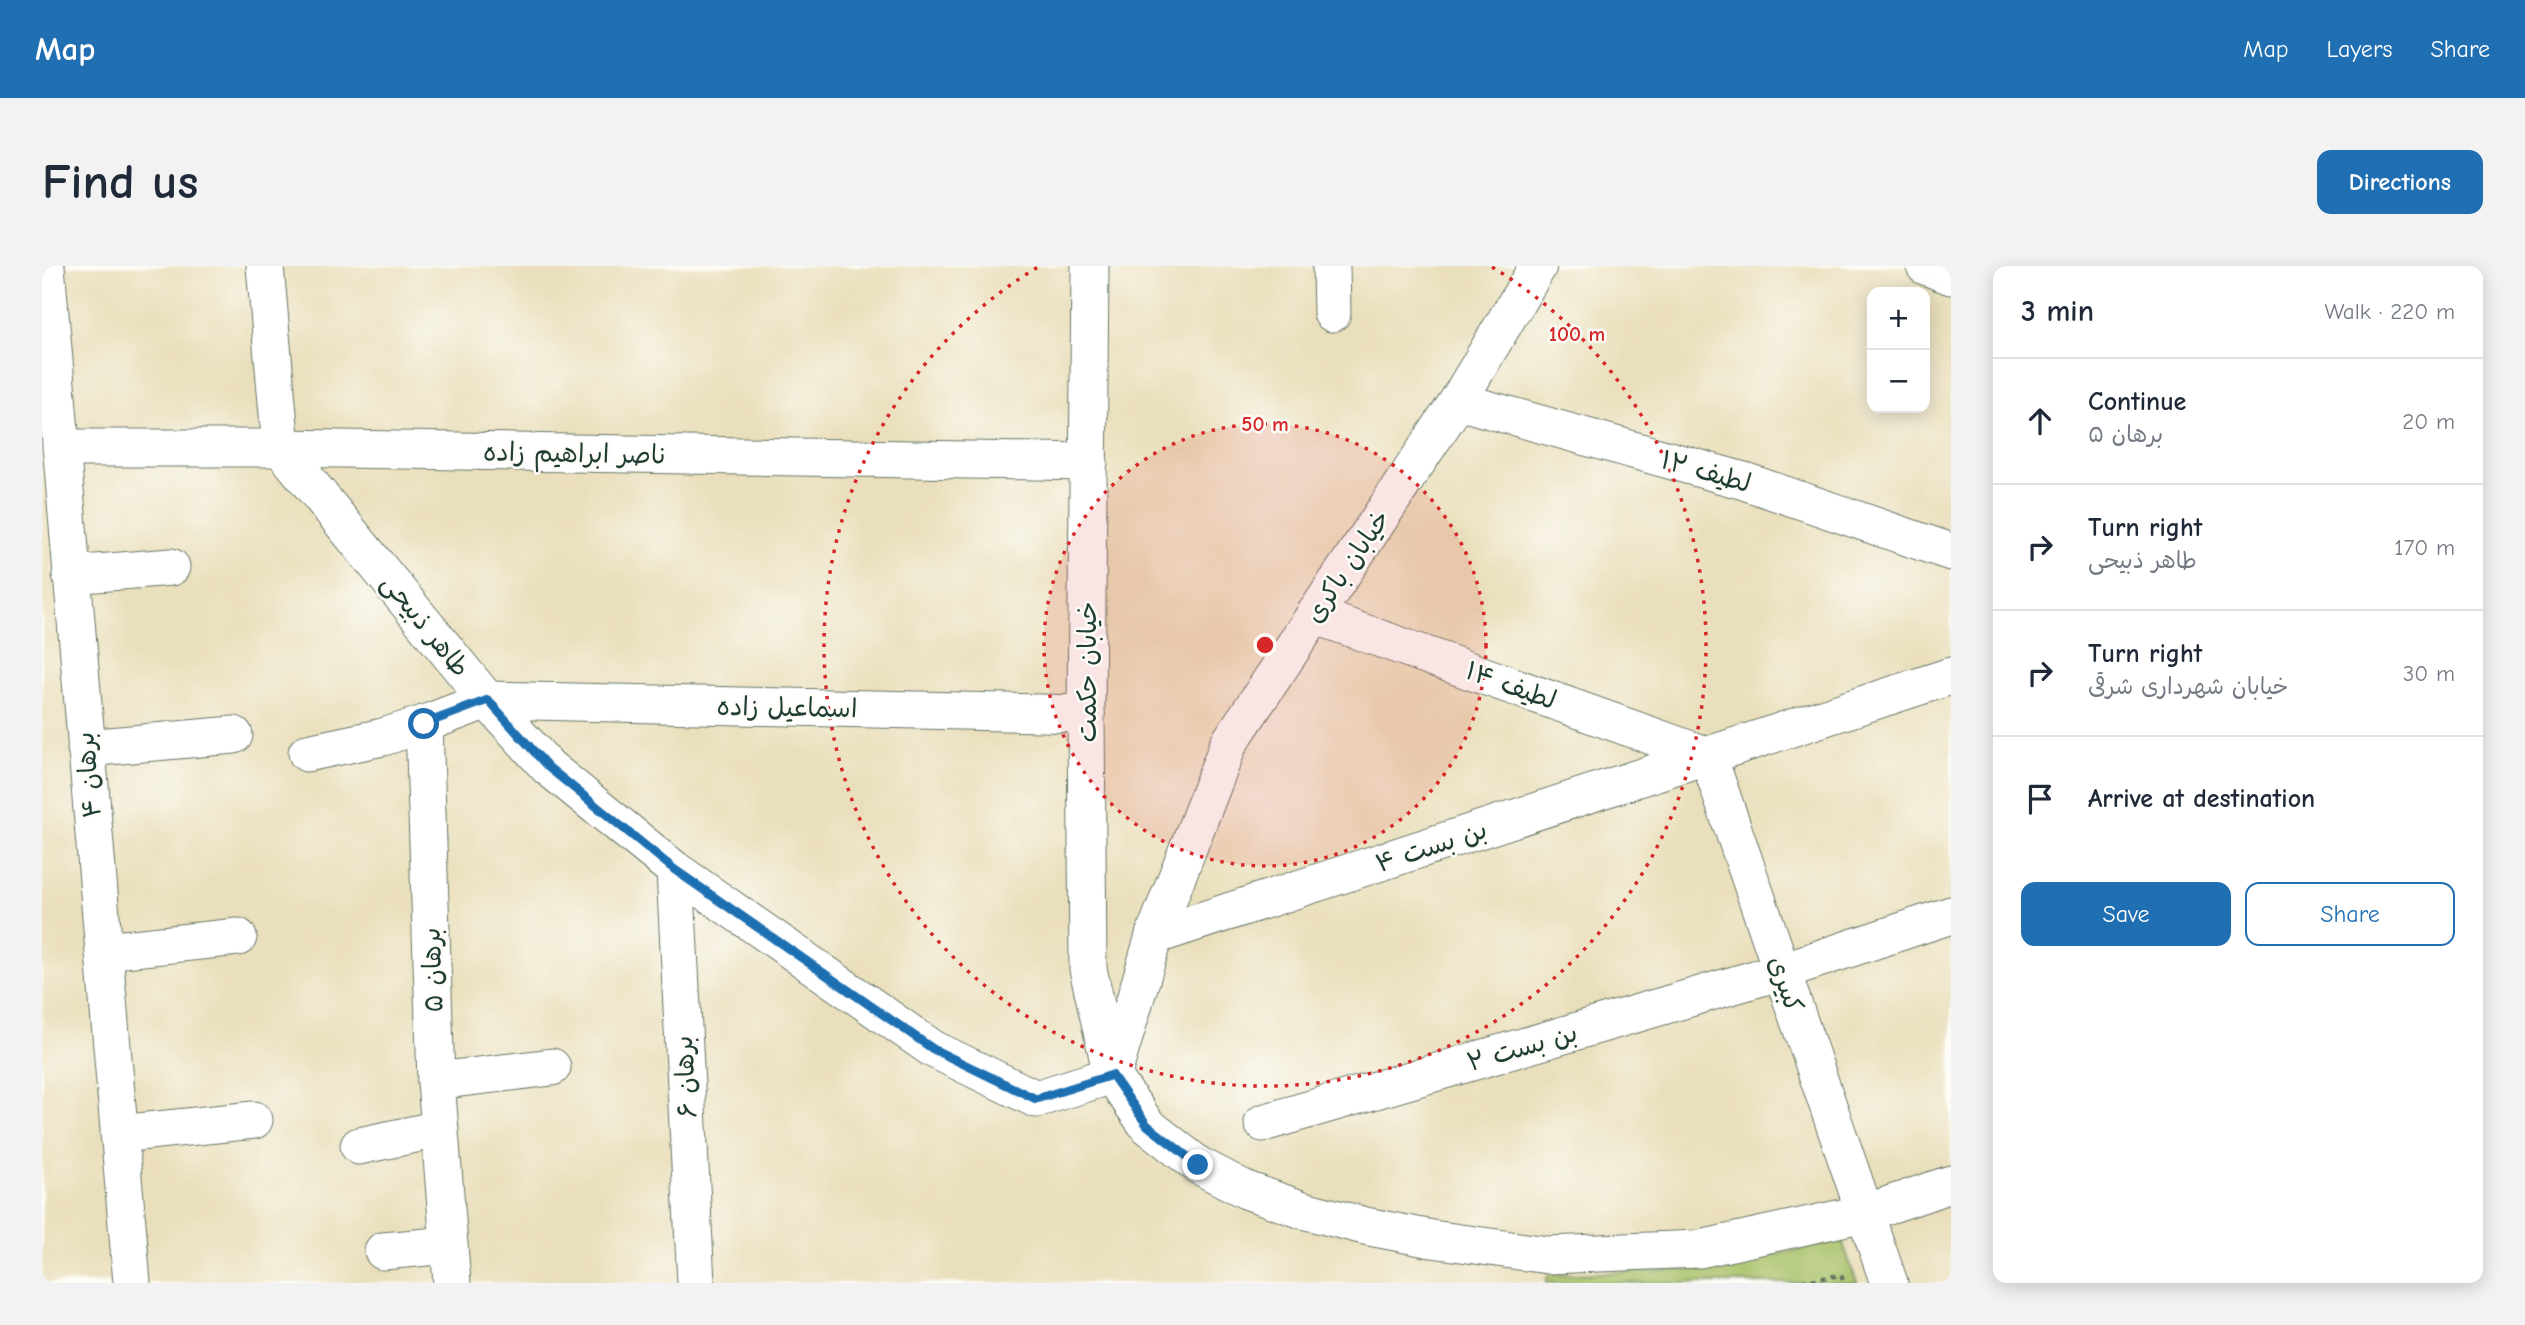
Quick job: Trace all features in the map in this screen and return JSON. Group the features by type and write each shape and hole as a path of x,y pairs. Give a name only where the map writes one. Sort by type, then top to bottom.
{"street":[{"name":"برهان ۴","path":"46,266 132,1283"},
{"path":"265,266 281,448"},
{"name":"خیابان حکمت","path":"1090,266 1086,714 1088,969 1112,1075"},
{"path":"1331,266 1332,313"},
{"name":"خیابان باکری","path":"1112,1075 1154,936 1229,743 1458,401 1538,266"},
{"path":"1925,266 1951,276"},
{"name":"لطیف ۱۲","path":"1458,401 1744,481 1951,552"},
{"name":"ناصر ابراهیم زاده","path":"61,448 281,448 1089,462"},
{"name":"طاهر ذبیحی","path":"281,448 488,700 548,767 675,870 933,1049 1036,1099 1112,1075"},
{"path":"71,575 171,567"},
{"name":"لطیف ۱۴","path":"1314,615 1708,755"},
{"name":"بن بست ۴","path":"1154,936 1951,677"},
{"path":"307,753 383,737 488,700"},
{"name":"اسماعیل زاده","path":"488,700 1086,714"},
{"name":"برهان ۵","path":"424,724 436,1081 452,1283"},
{"path":"86,748 234,735"},
{"name":"کبیری","path":"1708,755 1889,1283"},
{"name":"برهان ۶","path":"675,870 696,1283"},
{"name":"بن بست ۲","path":"1263,1123 1782,971 1951,915"},
{"path":"104,951 238,937"},
{"path":"436,1081 552,1067"},
{"path":"1112,1075 1147,1125 1198,1165 1246,1190 1303,1210 1365,1226 1432,1239 1548,1255 1700,1249 1865,1213 1951,1184"},
{"path":"119,1134 254,1121"},
{"path":"359,1146 439,1129"},
{"path":"383,1251 449,1245"}],"path":[{"path":"1792,1283 1841,1275 1844,1283"}],"green space":[{"path":"1842,1241 1857,1283 1546,1283 1548,1275 1701,1269"}],"route":[{"path":"424,724 488,700 548,767 675,870 933,1049 1036,1099 1112,1075 1147,1125 1198,1165"}]}
